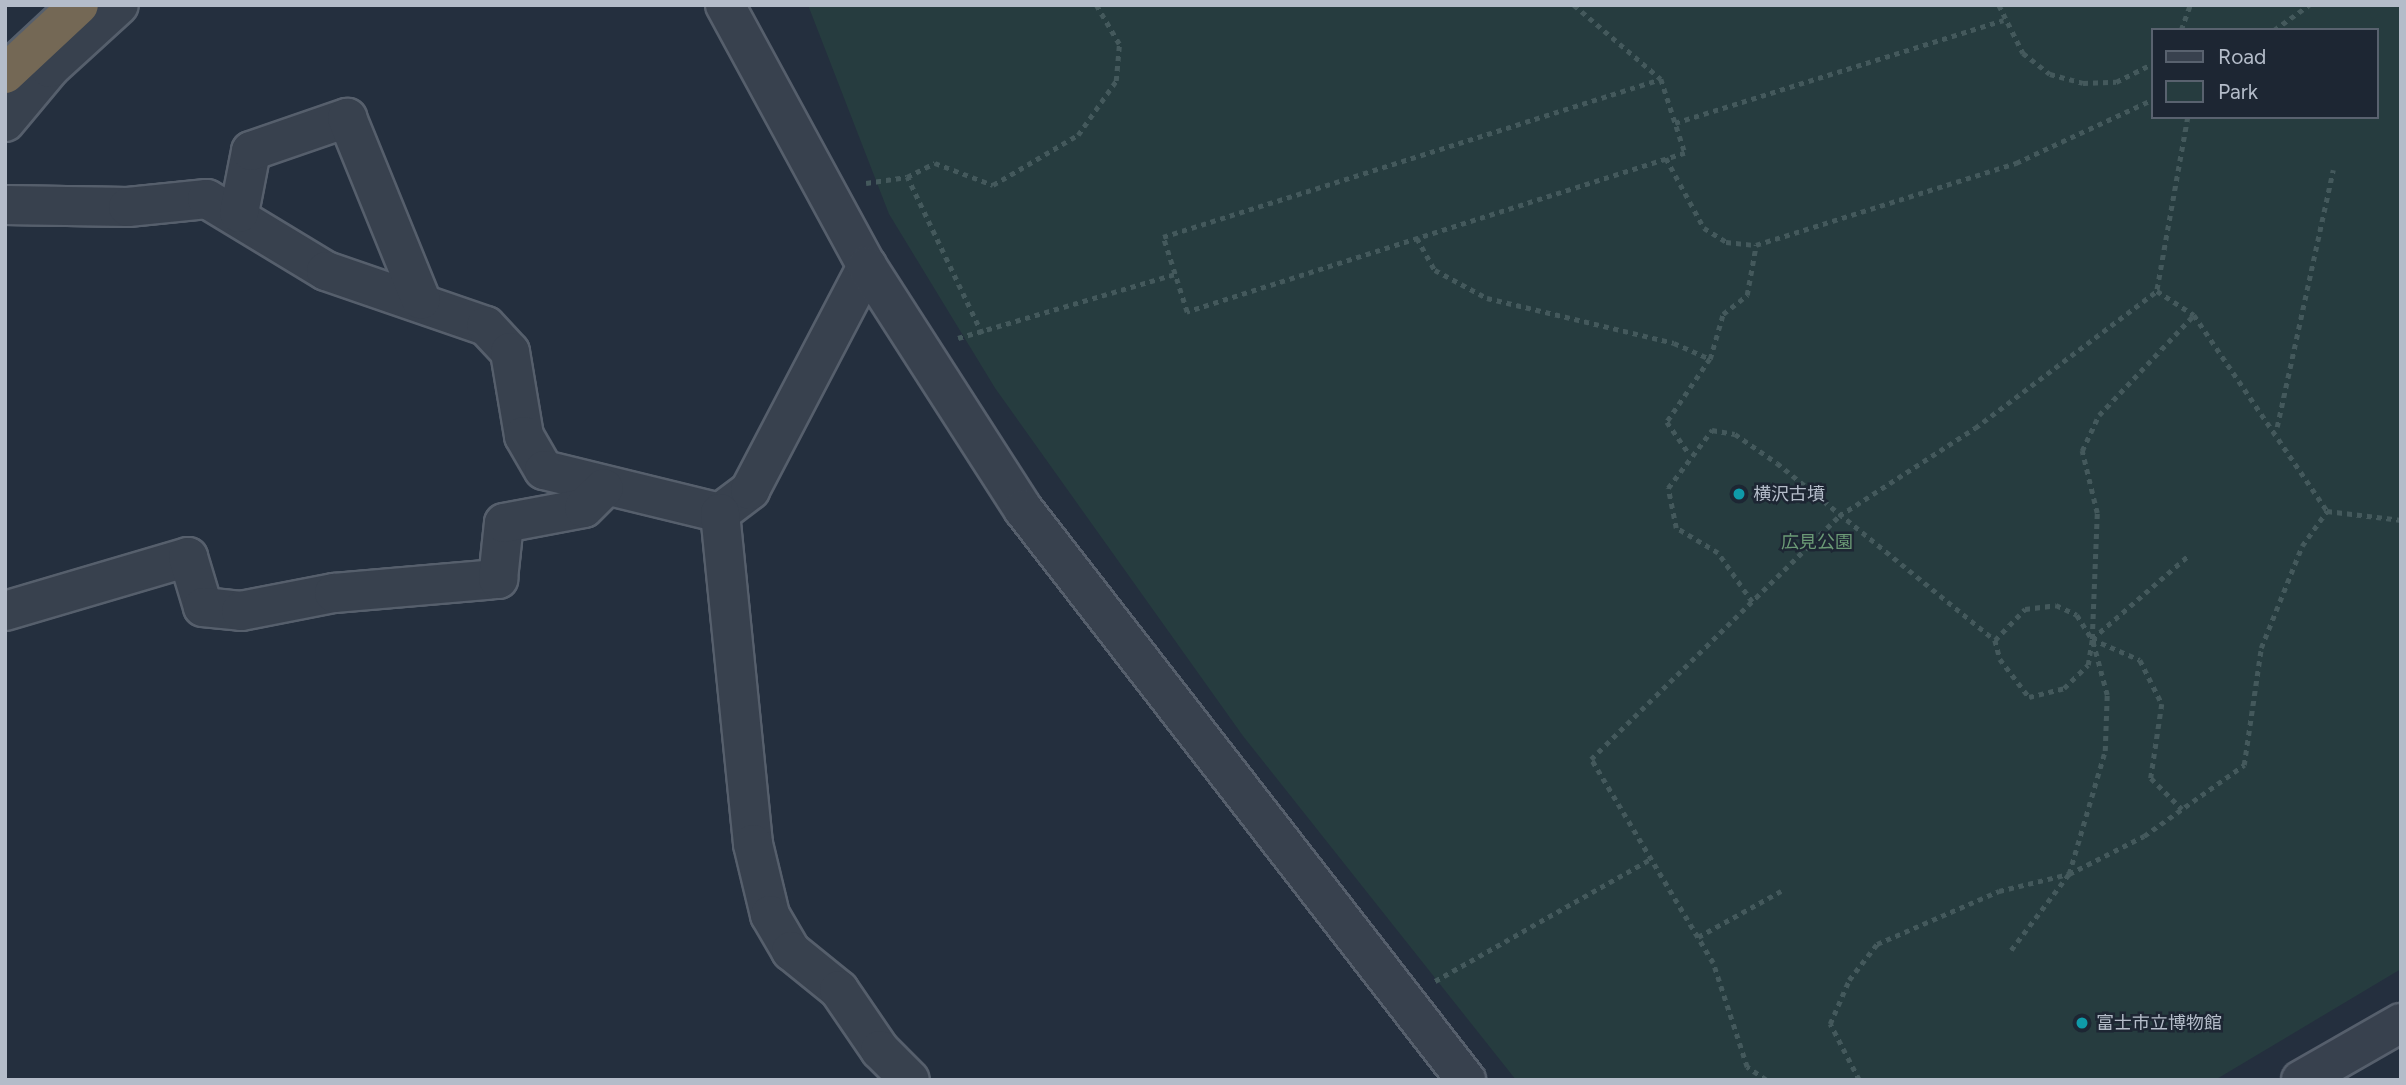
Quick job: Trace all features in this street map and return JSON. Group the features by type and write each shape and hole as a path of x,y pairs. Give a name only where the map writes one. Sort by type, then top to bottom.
{"highway":[{"path":"5,74 79,5"}],"street":[{"path":"5,122 50,68 119,5"},
{"path":"725,5 867,266 1023,509 1466,1080"},
{"path":"239,213 251,151 347,118 421,300"},
{"path":"5,205 128,207 207,199 239,213 326,271 421,300 486,326 510,352 524,436 544,470 604,488 720,513 750,490 867,266"},
{"path":"5,611 188,557 203,607 241,611 334,593 498,579 503,523 584,508 604,488"},
{"path":"720,513 753,844 770,915 792,951 839,990 880,1050 910,1080"},
{"path":"2301,1080 2401,1023"}],"path":[{"path":"866,183 907,177 935,163 993,185 1078,135 1116,81 1119,44 1096,5"},
{"path":"1574,5 1661,79 1685,153 1187,312 1163,237 1661,79"},
{"path":"1999,5 2003,20 2023,53 2061,77 2116,82 2150,65"},
{"path":"2182,28 2190,5"},
{"path":"2277,28 2309,5"},
{"path":"1675,123 2003,20"},
{"path":"1666,158 1704,228 1726,242 1756,245 2016,163 2150,101"},
{"path":"1766,1080 1747,1067 1698,937 1591,759 1839,516 1975,428 2157,291 2188,119"},
{"path":"2277,428 2333,170"},
{"path":"907,177 982,334"},
{"path":"1417,238 1434,270 1487,298 1674,343 1710,359"},
{"path":"1689,454 1667,422 1710,359 1723,314 1747,295 1756,245"},
{"path":"952,339 982,334 1175,274"},
{"path":"2157,291 2194,315 2277,428 2328,511"},
{"path":"1752,602 1718,553 1675,528 1668,488 1689,454 1712,430 1735,434 1995,640 2000,659 2029,697 2064,688 2088,665 2092,639 2097,513 2082,451 2099,415 2194,315"},
{"path":"2328,511 2401,520"},
{"path":"1859,1080 1830,1024 1849,981 1877,944 1999,891 2069,874 2182,809 2244,765 2261,648 2302,546 2328,511"},
{"path":"2092,639 2189,555"},
{"path":"1995,640 2025,609 2056,605 2077,615 2092,639 2107,695 2105,751 2069,874 2011,950"},
{"path":"2092,639 2140,660 2162,704 2151,778 2182,809"},
{"path":"1430,984 1651,859"},
{"path":"1698,937 1781,891"}],"green space":[{"name":"広見公園","path":"808,5 2401,5 2401,969 2215,1080 1516,1080 1243,736 995,388 889,214"}],"place":[{"name":"横沢古墳","path":"1739,494"},
{"name":"富士市立博物館","path":"2082,1023"}]}
